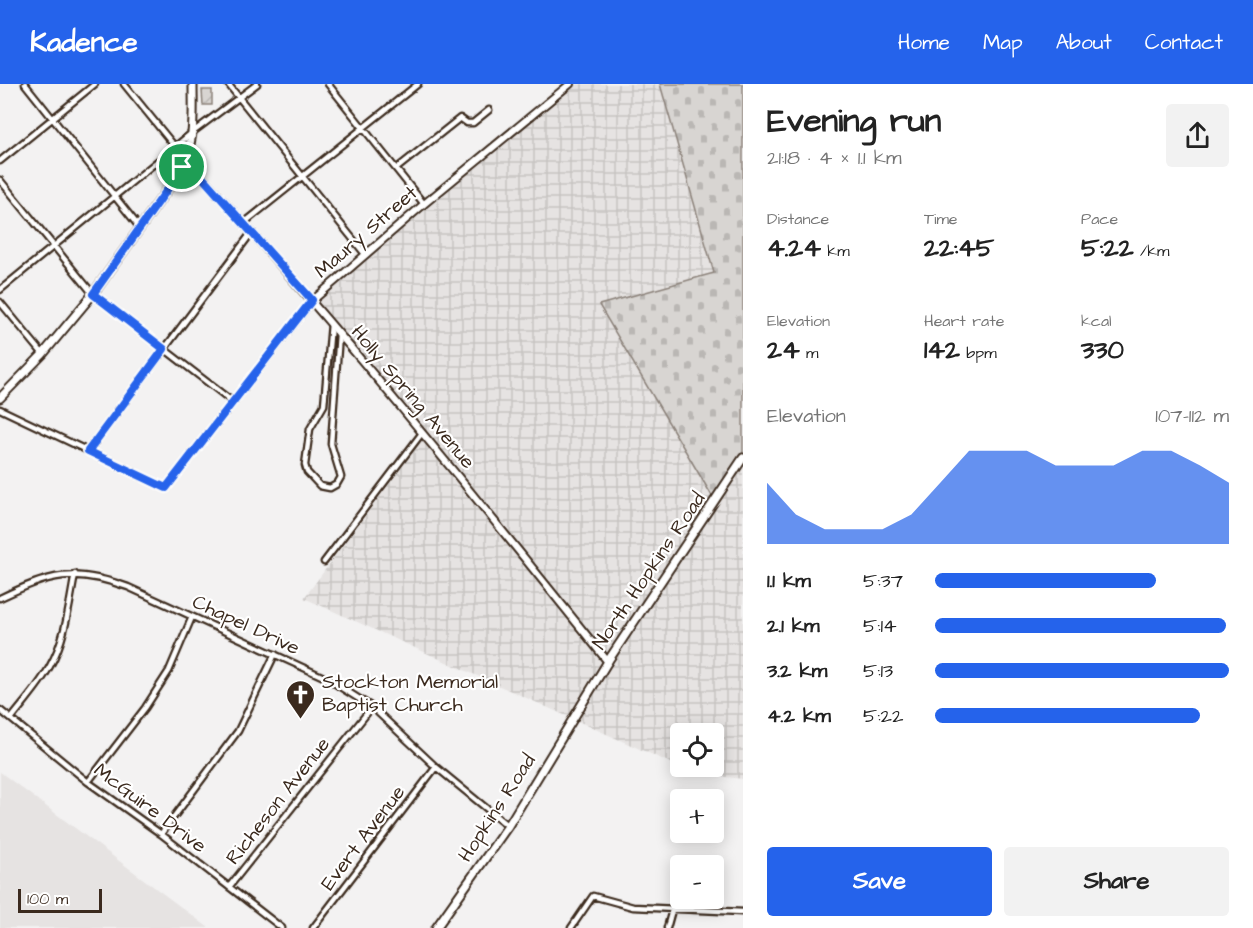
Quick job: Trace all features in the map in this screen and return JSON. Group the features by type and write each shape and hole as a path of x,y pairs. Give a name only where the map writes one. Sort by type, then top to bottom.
{"main road":[{"path":"0,398 43,354 93,294 179,173 186,159 193,132 193,84"},
{"name":"North Hopkins Road","path":"583,703 743,458"},
{"name":"Hopkins Road","path":"436,928 508,826 583,703"}],"street":[{"path":"25,84 140,228"},
{"path":"0,160 95,84"},
{"path":"124,84 186,159"},
{"path":"228,84 365,254"},
{"path":"0,290 193,132 257,84"},
{"path":"328,84 424,204"},
{"path":"244,223 418,84"},
{"name":"Maury Street","path":"88,451 166,488 312,300 570,84"},
{"path":"396,169 460,118 467,123 473,123 489,110"},
{"name":"Holly Spring Avenue","path":"186,159 312,300 423,432 608,662"},
{"path":"0,180 93,294 233,402"},
{"path":"0,409 88,451 252,232"},
{"path":"0,302 43,354"},
{"path":"331,324 324,405 309,429 305,465 307,472 320,486 325,488 337,484 341,477 331,444 339,334"},
{"path":"324,562 423,432"},
{"path":"11,719 43,677 56,653 64,628 75,574"},
{"name":"Chapel Drive","path":"1,597 41,580 75,574 94,576 128,587 326,678 372,706 436,767 508,826"},
{"path":"0,590 1,597"},
{"path":"88,782 145,708 169,670 192,617"},
{"path":"161,834 238,731 275,654"},
{"name":"Richeson Avenue","path":"229,887 372,706"},
{"name":"McGuire Drive","path":"0,710 88,782 161,834 282,928"},
{"name":"Evert Avenue","path":"313,928 436,767"},
{"path":"571,928 593,896 633,907 743,912"},
{"path":"667,928 672,910"}],"shaded area":[{"path":"574,84 660,84 715,273 600,305 743,459 743,779 724,777 724,723 670,723 670,763 304,598 426,435 311,301 427,201"},
{"path":"0,772 209,928 0,928"}],"green space":[{"path":"660,84 743,84 743,459 715,501 599,305 714,273"},
{"path":"202,90 212,90 212,105 203,105"}],"place":[{"name":"Stockton Memorial Baptist Church","path":"301,720"}],"route":[{"path":"186,159 312,300 166,488 88,451 164,349 93,294 182,167 186,159"}]}
